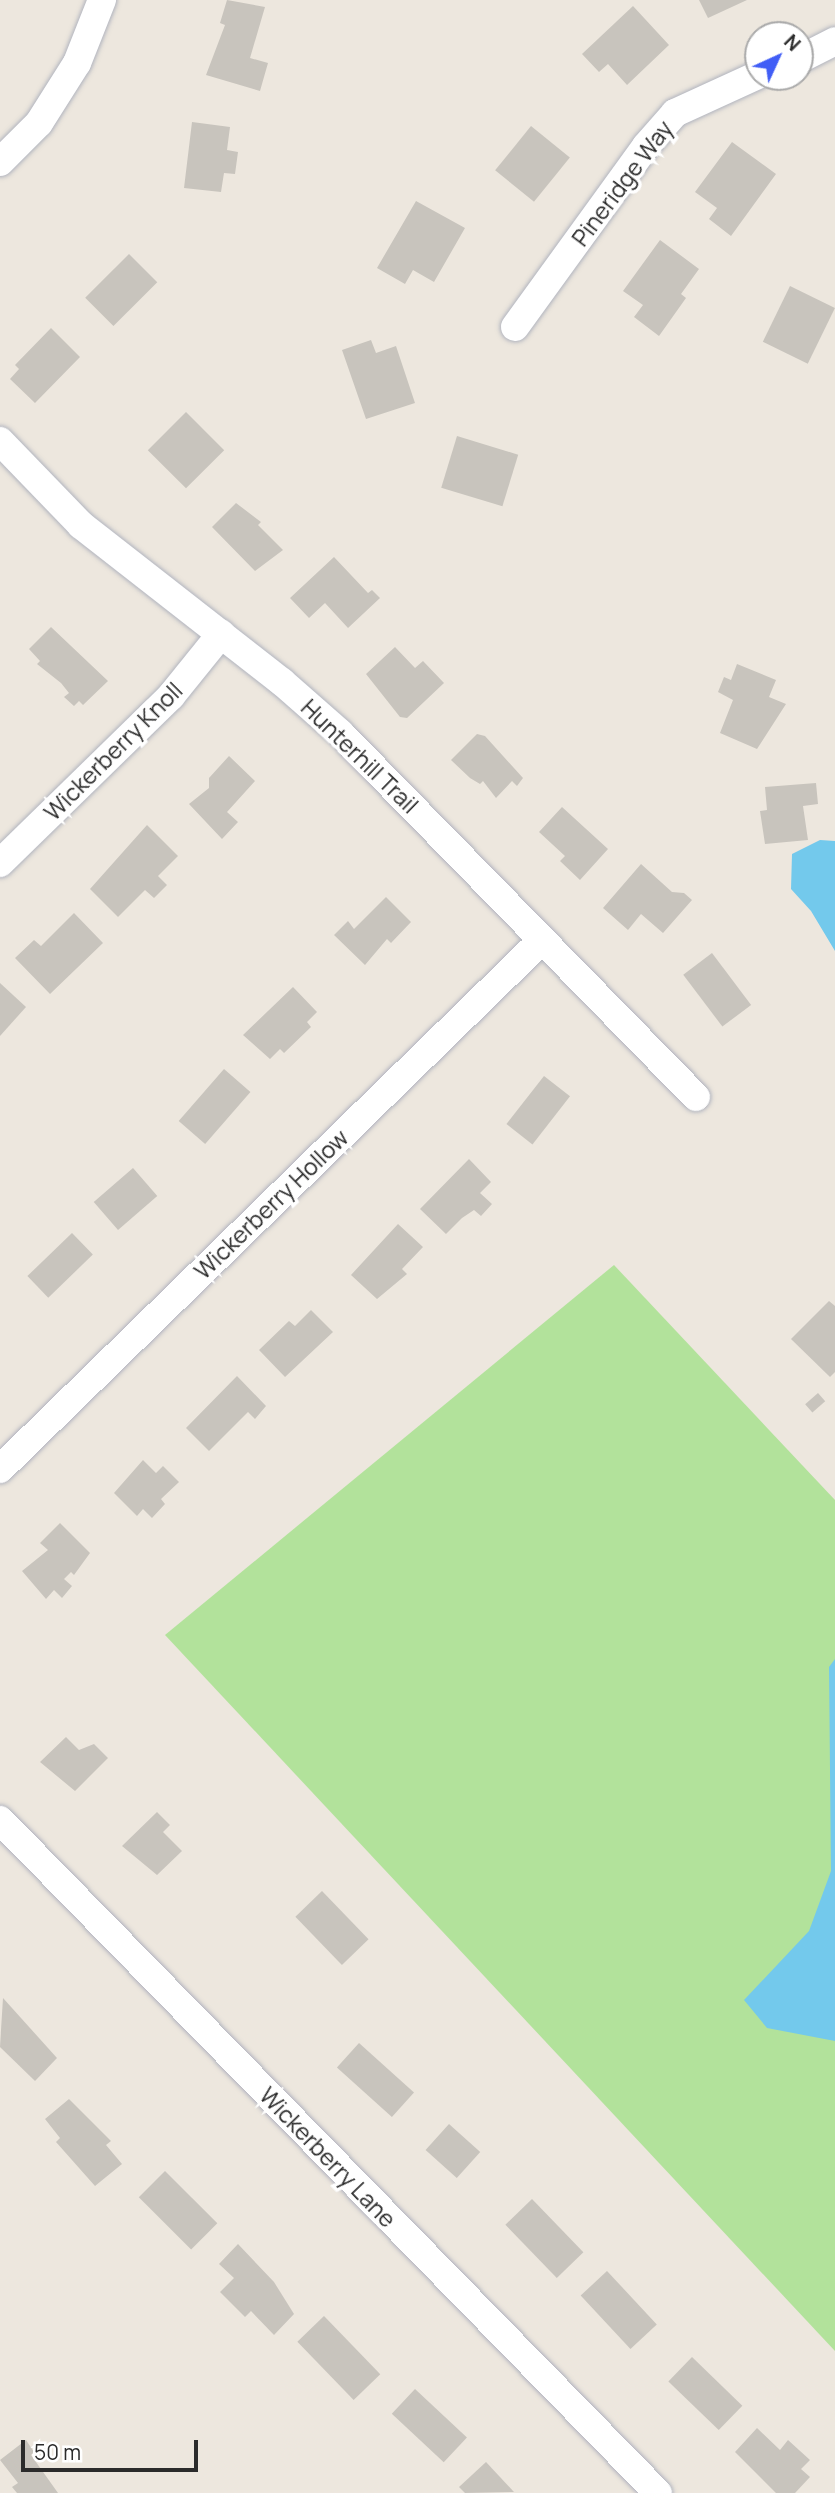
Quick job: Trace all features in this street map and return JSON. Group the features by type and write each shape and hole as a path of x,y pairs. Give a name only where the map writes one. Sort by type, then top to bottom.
{"street":[{"path":"0,162 39,123 65,83 102,0"},
{"path":"814,52 835,41"},
{"name":"Pineridge Way","path":"515,327 646,146 675,113 744,81"},
{"name":"Hunterhill Trail","path":"0,441 81,525 221,634 340,733 696,1097"},
{"name":"Wickerberry Knoll","path":"0,863 171,696 221,634"},
{"name":"Wickerberry Hollow","path":"0,1469 542,940"},
{"name":"Wickerberry Lane","path":"0,1820 657,2493"}],"green space":[{"path":"614,1265 835,1500 835,2351 165,1635"}],"water":[{"path":"820,840 835,841 835,951 811,911 791,889 792,854"},
{"path":"835,1659 835,2041 767,2028 744,2000 809,1931 831,1871 829,1667"}],"building":[{"path":"227,0 265,7 250,58 268,63 260,91 206,75 225,25 220,23"},
{"path":"699,0 747,0 708,18"},
{"path":"633,6 669,45 627,85 608,64 599,72 582,54"},
{"path":"192,122 230,127 227,150 238,152 235,174 224,173 221,192 184,188"},
{"path":"531,126 570,157 534,202 495,170"},
{"path":"732,142 776,174 731,236 709,219 717,208 695,192"},
{"path":"416,201 465,228 434,282 413,270 405,284 377,268"},
{"path":"660,240 699,269 681,294 686,298 659,336 634,317 643,305 623,291"},
{"path":"129,254 157,282 113,326 85,298"},
{"path":"790,286 835,308 808,364 763,342"},
{"path":"51,328 80,357 35,403 10,379 19,369 15,365"},
{"path":"371,340 376,353 396,346 415,403 366,419 342,350"},
{"path":"186,412 224,450 186,488 148,450"},
{"path":"457,436 518,455 502,506 441,488"},
{"path":"236,503 261,522 258,525 283,550 255,571 212,527"},
{"path":"334,557 368,593 372,590 380,598 348,628 325,603 309,618 290,598"},
{"path":"51,627 108,681 83,705 79,701 74,706 64,697 69,693 37,664 40,661 29,649"},
{"path":"395,647 415,668 423,661 444,683 407,718 400,717 366,674"},
{"path":"737,664 776,680 769,697 786,704 757,749 720,733 733,700 718,692 724,677 731,680"},
{"path":"477,734 485,736 523,778 517,786 512,781 496,798 483,781 480,784 470,778 451,760"},
{"path":"229,756 255,781 227,812 238,822 222,839 189,804 209,788 209,778"},
{"path":"816,783 818,804 803,806 808,840 765,844 760,811 767,810 765,787"},
{"path":"562,807 608,849 580,880 560,861 565,856 539,832"},
{"path":"147,825 178,856 158,876 167,885 154,898 145,890 118,917 90,889"},
{"path":"641,864 672,892 684,893 692,900 663,933 641,914 628,930 603,908"},
{"path":"386,897 411,922 391,943 387,939 365,965 334,935 348,921 354,929"},
{"path":"74,913 103,943 50,994 15,958 34,940 41,946"},
{"path":"712,953 751,1005 722,1027 683,975"},
{"path":"0,983 26,1007 0,1036"},
{"path":"293,987 317,1012 307,1022 311,1027 284,1053 280,1049 270,1059 243,1035"},
{"path":"224,1069 250,1092 205,1144 179,1121"},
{"path":"544,1076 570,1096 532,1144 506,1124"},
{"path":"469,1159 491,1182 480,1193 492,1204 481,1216 474,1210 446,1234 420,1209"},
{"path":"133,1168 157,1196 118,1230 94,1202"},
{"path":"398,1224 423,1247 402,1269 407,1274 377,1299 351,1275"},
{"path":"72,1233 93,1255 48,1298 27,1276"},
{"path":"829,1301 835,1306 835,1372 830,1377 791,1339"},
{"path":"311,1310 333,1332 285,1377 259,1350 289,1321 295,1326"},
{"path":"237,1376 266,1406 255,1419 248,1412 209,1451 186,1428"},
{"path":"818,1393 825,1401 812,1412 805,1404"},
{"path":"143,1460 156,1473 163,1466 179,1482 161,1499 165,1504 152,1518 143,1509 137,1516 114,1493"},
{"path":"60,1523 90,1553 74,1575 71,1572 64,1579 72,1586 62,1598 54,1590 46,1599 22,1571 48,1550 40,1543"},
{"path":"66,1737 79,1750 94,1744 108,1758 75,1791 40,1762"},
{"path":"157,1812 170,1825 163,1832 182,1851 157,1875 122,1846"},
{"path":"322,1891 369,1939 342,1965 295,1917"},
{"path":"3,1998 57,2058 35,2081 0,2047"},
{"path":"359,2043 414,2093 392,2117 337,2068"},
{"path":"69,2099 111,2141 106,2145 122,2164 95,2186 56,2142 60,2138 45,2119"},
{"path":"449,2124 480,2152 457,2178 426,2150"},
{"path":"165,2171 217,2223 191,2249 139,2197"},
{"path":"532,2199 583,2252 557,2278 505,2225"},
{"path":"238,2244 274,2282 294,2314 274,2335 251,2311 245,2317 220,2292 234,2278 219,2264"},
{"path":"607,2271 657,2324 630,2349 581,2296"},
{"path":"324,2316 380,2374 354,2400 297,2342"},
{"path":"692,2357 742,2406 719,2430 668,2381"},
{"path":"415,2389 467,2437 444,2462 392,2414"},
{"path":"757,2428 780,2450 788,2440 810,2460 801,2469 810,2477 795,2493 776,2493 735,2452"},
{"path":"26,2440 34,2452 31,2455 58,2493 17,2493 12,2487 18,2483 0,2460"},
{"path":"486,2462 514,2492 465,2493 459,2487"}]}
